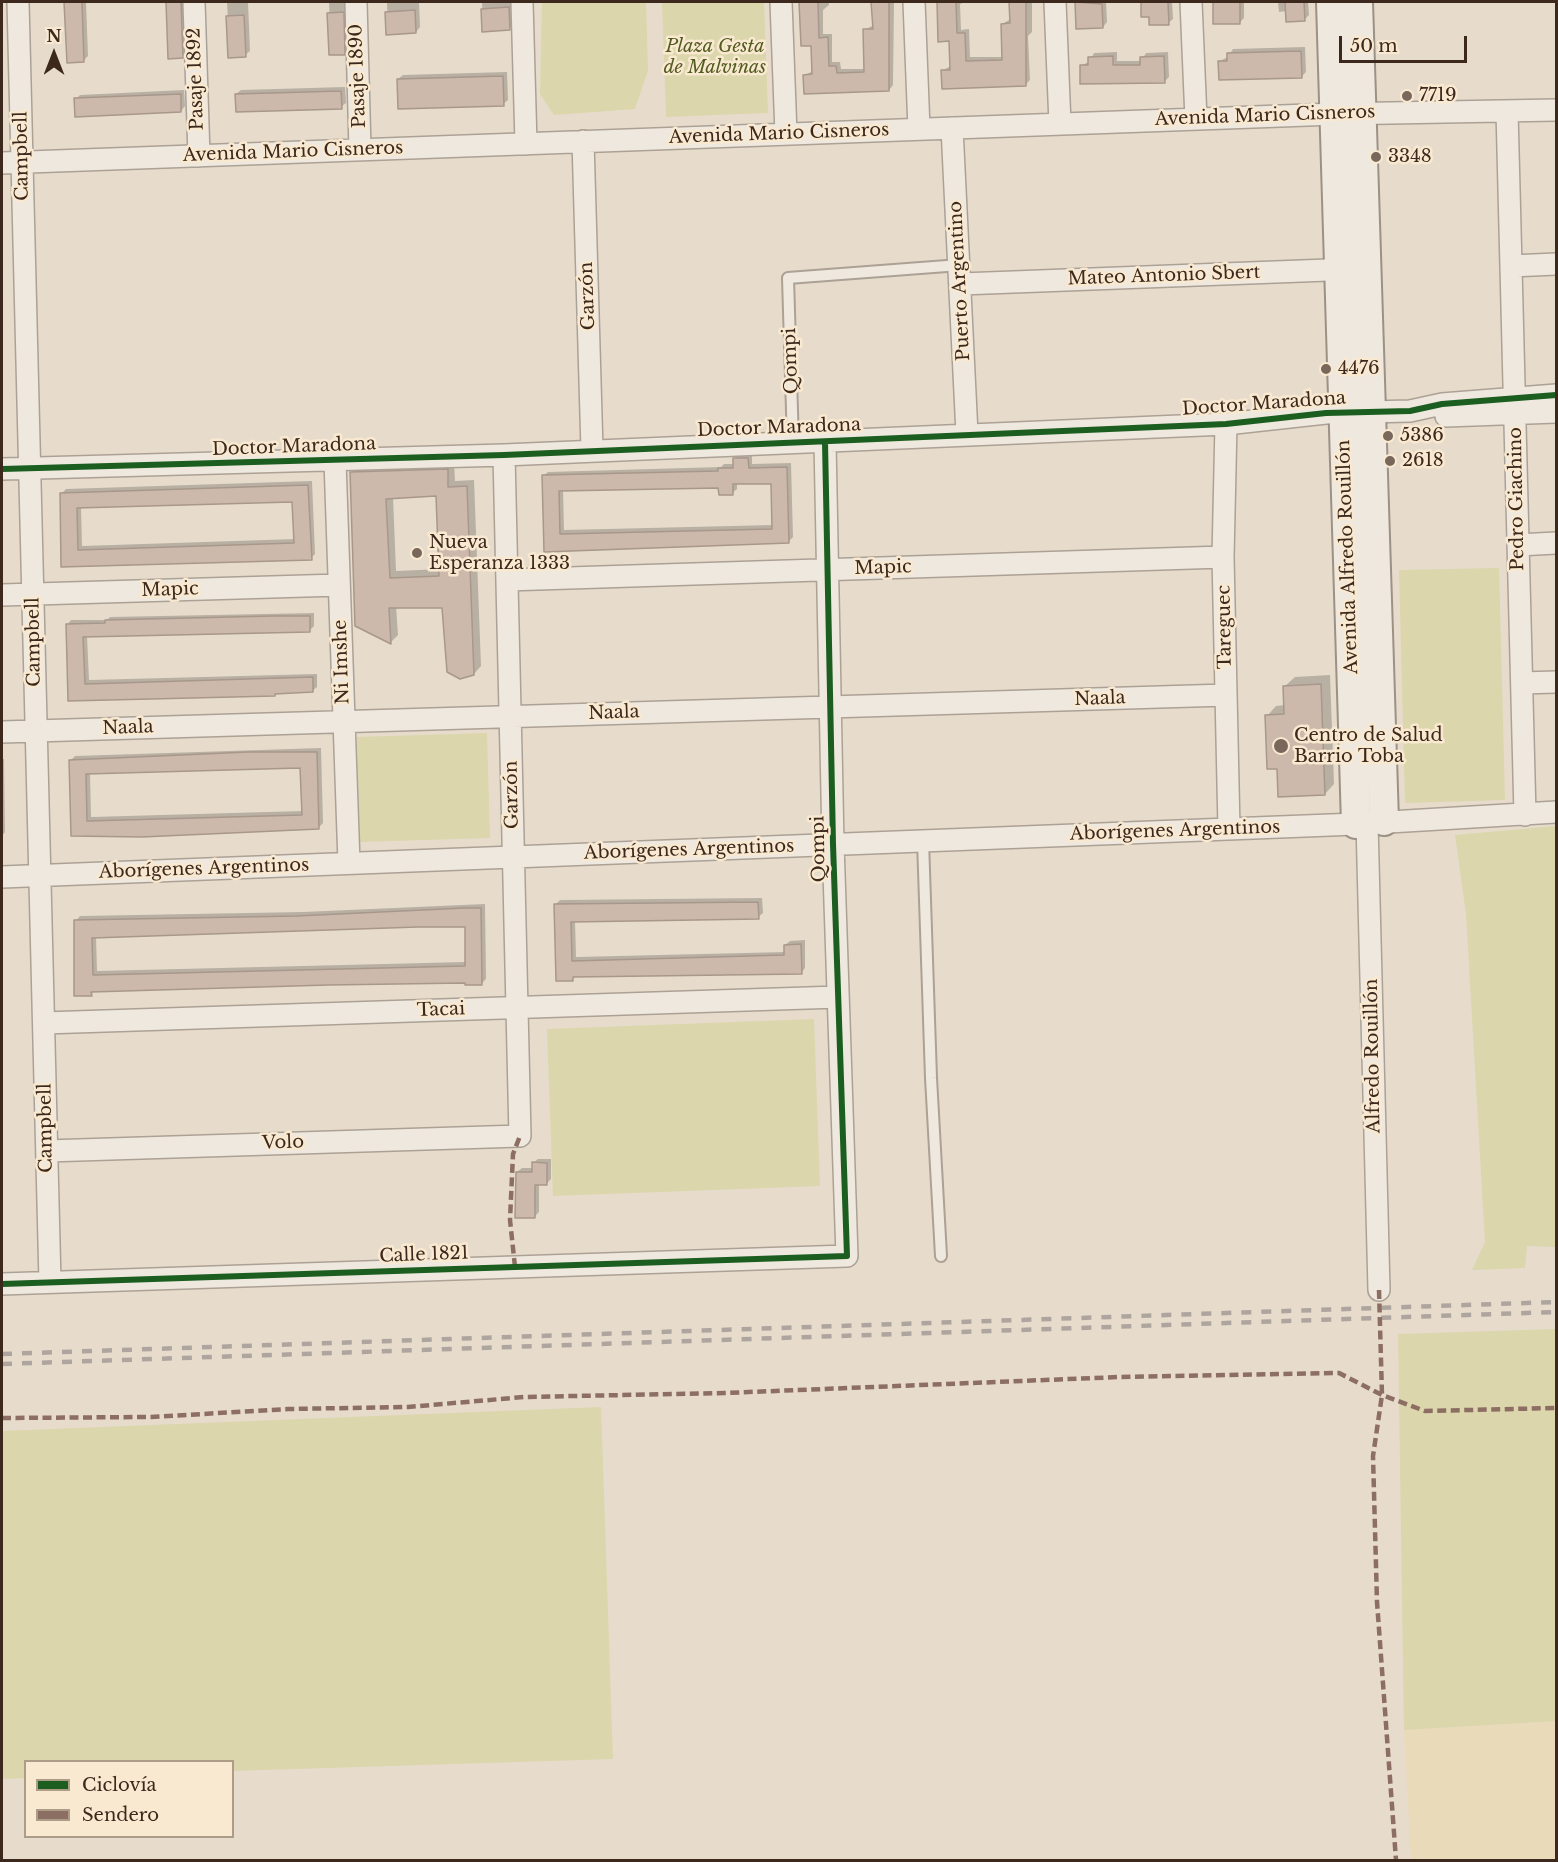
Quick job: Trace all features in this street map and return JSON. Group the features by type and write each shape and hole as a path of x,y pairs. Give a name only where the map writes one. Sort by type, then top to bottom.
{"street":[{"name":"Campbell","path":"18,2 12,163 33,594 50,1282"},
{"name":"Pasaje 1892","path":"194,2 199,156"},
{"name":"Pasaje 1890","path":"356,2 360,150"},
{"path":"522,2 526,144"},
{"path":"781,2 786,134"},
{"path":"914,2 919,129"},
{"path":"1055,2 1060,124"},
{"path":"1191,2 1196,119"},
{"name":"Avenida Alfredo Rouillón","path":"1331,2 1348,113 1369,823"},
{"name":"Avenida Alfredo Rouillón","path":"1348,113 1358,2"},
{"name":"Avenida Mario Cisneros","path":"12,163 1348,113 1557,110"},
{"name":"Pedro Giachino","path":"1507,111 1525,814"},
{"name":"Puerto Argentino","path":"952,128 961,274 967,434"},
{"name":"Garzón","path":"583,141 592,450"},
{"path":"1511,266 1557,264"},
{"name":"Mateo Antonio Sbert","path":"961,274 1353,269"},
{"name":"Doctor Maradona","path":"2,469 335,461 793,444 967,434 1226,424 1357,412 1410,411 1442,417 1515,405 1557,394"},
{"name":"Doctor Maradona","path":"1515,405 1557,412"},
{"name":"Tareguec","path":"1226,424 1223,557 1229,829"},
{"name":"Qompi","path":"825,442 833,844 847,1256"},
{"name":"Garzón","path":"504,455 519,1136"},
{"name":"Ni Imshe","path":"335,461 349,863"},
{"path":"1518,545 1557,543"},
{"name":"Mapic","path":"507,580 1223,557"},
{"name":"Mapic","path":"2,595 339,585"},
{"path":"1522,683 1557,682"},
{"name":"Naala","path":"2,732 1226,695"},
{"name":"Aborígenes Argentinos","path":"2,877 1229,829 1557,812"},
{"name":"Alfredo Rouillón","path":"1369,823 1379,1290"},
{"name":"Tacai","path":"44,1023 838,997"},
{"name":"Volo","path":"47,1150 519,1136"},
{"name":"Calle 1821","path":"2,1284 847,1256"}],"lane":[{"name":"Mateo Antonio Sbert","path":"788,278 961,274"},
{"name":"Qompi","path":"788,278 793,444"},
{"path":"923,841 931,1078 942,1256"}],"shaded area":[{"path":"1556,1721 1556,1860 1411,1860 1404,1730"}],"green space":[{"path":"542,2 646,2 648,71 635,109 554,115 540,94"},
{"name":"Plaza Gesta de Malvinas","path":"662,2 764,2 768,113 666,117"},
{"path":"1499,568 1505,800 1405,803 1399,570"},
{"path":"487,733 490,838 360,842 357,737"},
{"path":"1556,826 1556,1247 1527,1246 1525,1268 1472,1270 1485,1242 1466,914 1455,835"},
{"path":"814,1019 820,1186 553,1196 547,1029"},
{"path":"1556,1329 1556,1721 1404,1730 1398,1334"},
{"path":"601,1407 613,1759 234,1771 234,1760 24,1760 24,1778 2,1779 2,1431"}],"building":[{"path":"64,2 82,2 84,62 67,63"},
{"path":"166,2 181,2 183,58 168,59"},
{"path":"799,2 818,2 819,38 828,37 829,66 836,66 837,73 864,72 863,29 873,29 871,2 889,2 889,91 804,94 803,75 812,74 811,46 801,46"},
{"path":"937,2 956,2 957,33 965,33 966,61 1002,60 1001,24 1010,23 1009,2 1026,2 1026,86 942,89 941,70 950,70 949,41 938,42"},
{"path":"1075,2 1102,4 1103,28 1076,29"},
{"path":"1141,2 1168,2 1169,25 1149,25 1149,17 1141,17"},
{"path":"1213,2 1240,2 1240,24 1213,24"},
{"path":"1285,2 1304,2 1305,21 1286,22"},
{"path":"509,7 510,30 482,32 481,9"},
{"path":"415,10 416,33 386,35 385,12"},
{"path":"344,12 345,55 329,55 327,13"},
{"path":"244,15 246,57 228,58 226,16"},
{"path":"1301,51 1302,78 1219,80 1218,61 1227,61 1227,53"},
{"path":"1113,56 1113,65 1140,65 1140,57 1164,56 1165,83 1080,84 1080,65 1088,65 1088,57"},
{"path":"503,76 504,106 398,109 397,79"},
{"path":"341,91 342,109 236,112 235,94"},
{"path":"181,94 181,112 75,117 74,98"},
{"path":"733,458 748,458 749,468 787,467 789,543 544,552 542,475 718,471 718,468 733,468","holes":["733,484 771,484 772,529 560,534 559,491 718,488 719,495 733,495"]},
{"path":"448,469 448,487 467,486 474,675 460,679 447,672 442,608 389,608 391,644 355,626 350,472","holes":["436,496 439,576 390,578 386,499"]},
{"path":"308,485 312,560 61,567 60,493","holes":["292,502 294,543 78,550 77,508"]},
{"path":"310,616 310,632 83,637 85,684 313,677 313,692 275,694 275,696 68,701 66,624 105,623 105,620"},
{"path":"1321,684 1325,795 1278,797 1277,769 1267,769 1265,715 1284,714 1283,686"},
{"path":"248,752 317,752 319,829 142,837 71,836 69,760","holes":["300,768 302,815 87,821 86,774"]},
{"path":"758,902 759,919 571,922 572,961 784,955 784,945 801,944 802,974 573,977 573,981 556,981 554,904"},
{"path":"481,908 482,985 465,985 465,983 328,985 91,992 92,996 74,996 74,920 297,916","holes":["465,927 465,966 93,975 92,938"]},
{"path":"532,1162 547,1163 547,1185 535,1185 535,1218 515,1218 516,1172 532,1172"}],"railway":[{"path":"2,1354 1556,1302"},
{"path":"2,1364 1556,1312"}],"marked path":[{"path":"515,1267 510,1220 513,1154 520,1136"},
{"path":"1379,1290 1382,1395 1373,1456 1377,1602 1396,1860"},
{"path":"2,1418 151,1417 288,1409 408,1407 524,1397 725,1393 1119,1377 1339,1373 1382,1395 1425,1411 1556,1408"}],"cycle path":[{"path":"2,469 504,455 1226,424 1326,413 1410,411 1442,404 1556,395"},
{"path":"2,1284 847,1256 833,844 825,442"}],"place":[{"name":"7719","path":"1407,96"},
{"name":"3348","path":"1376,157"},
{"name":"4476","path":"1326,369"},
{"name":"5386","path":"1388,436"},
{"name":"2618","path":"1390,461"},
{"name":"Nueva Esperanza 1333","path":"417,553"},
{"name":"Centro de Salud Barrio Toba","path":"1281,746"}]}
